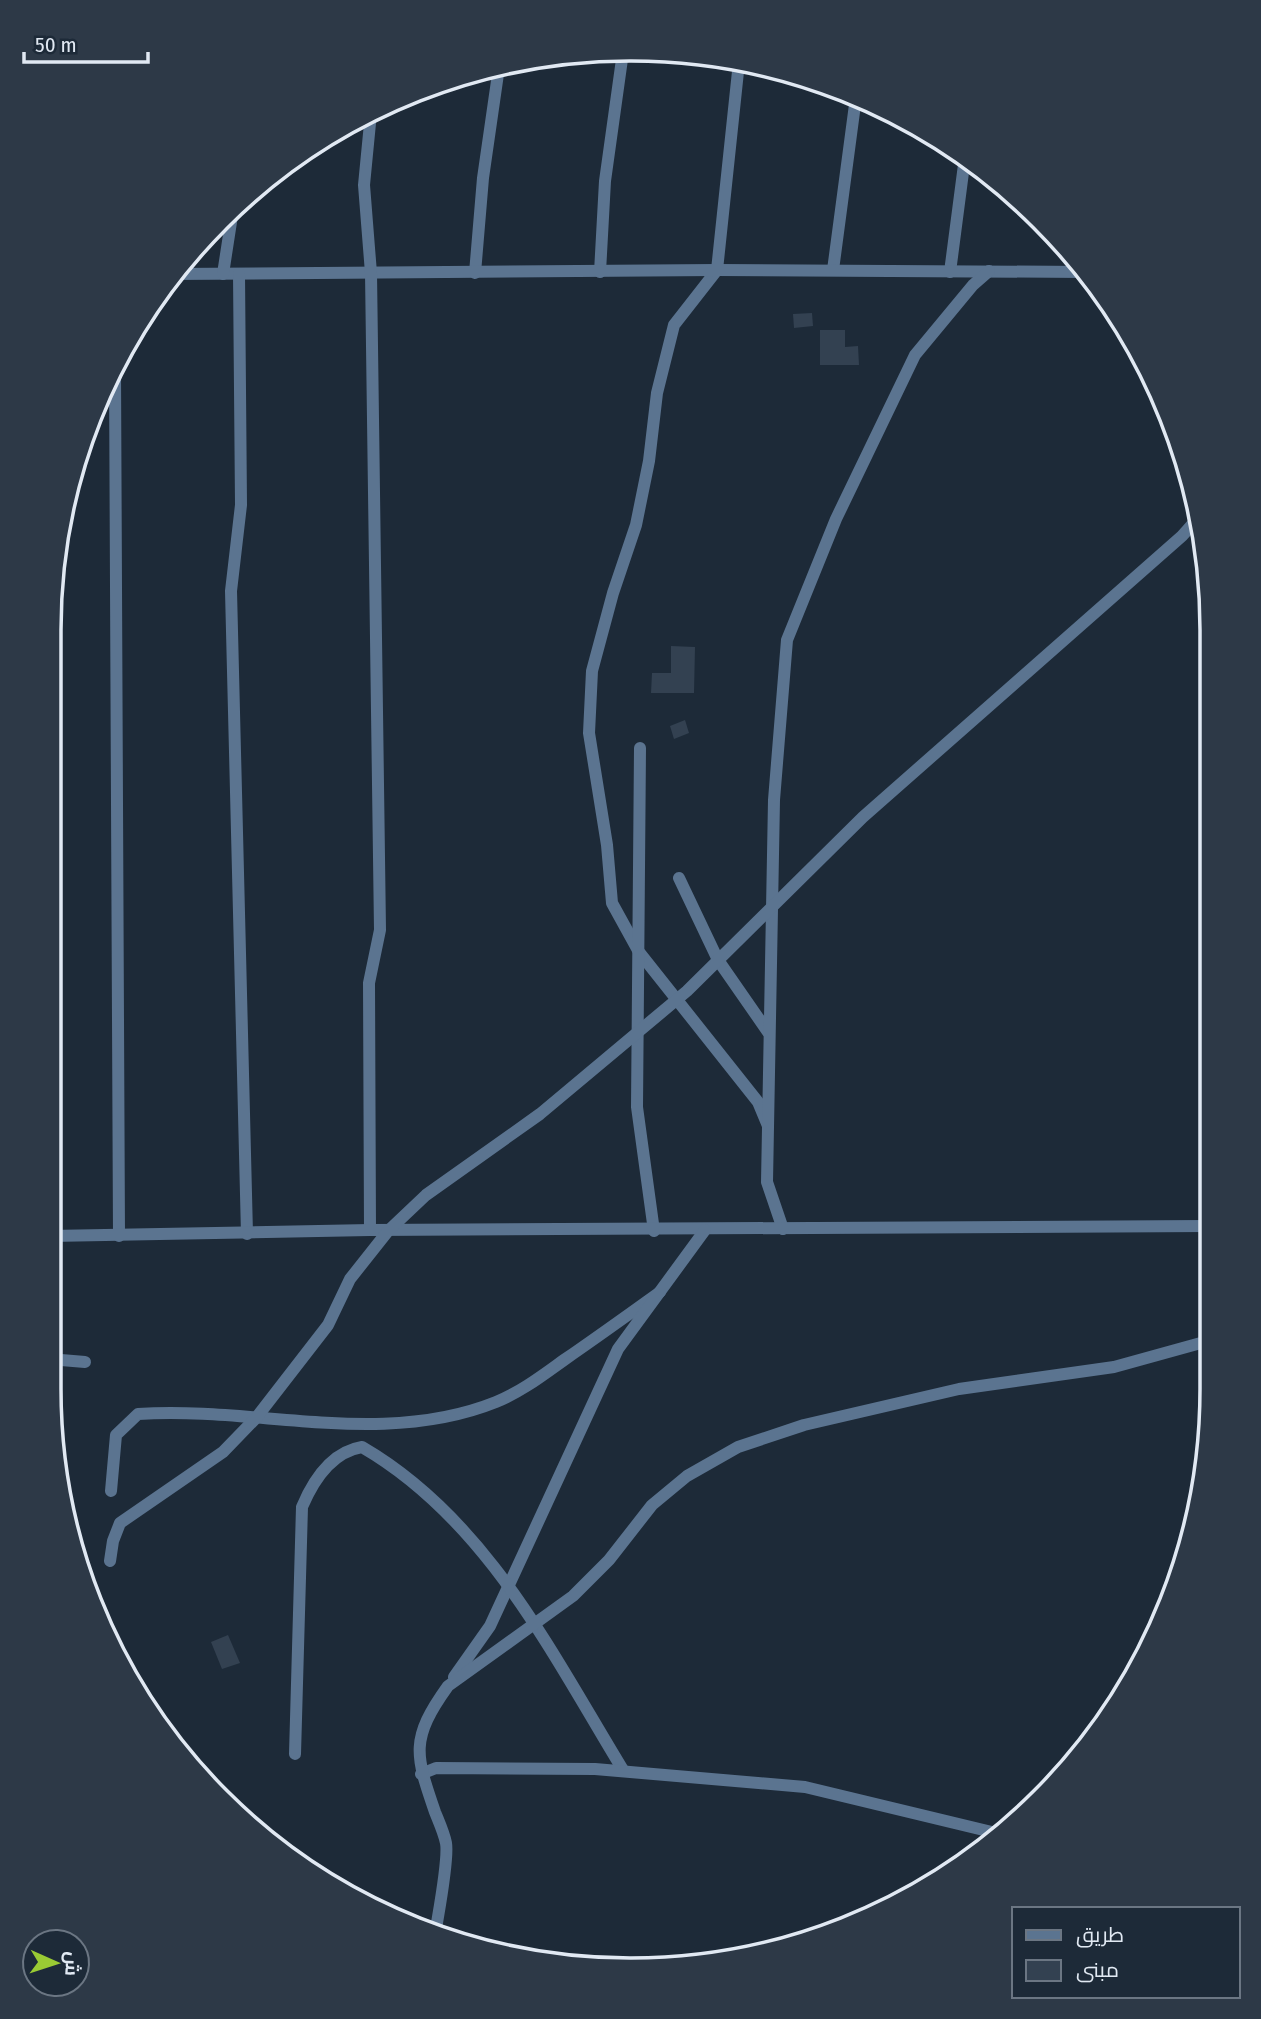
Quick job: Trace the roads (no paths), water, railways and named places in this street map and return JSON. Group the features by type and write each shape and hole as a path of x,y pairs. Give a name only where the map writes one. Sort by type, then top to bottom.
{"street":[{"path":"600,272 605,181 623,61"},
{"path":"738,71 717,270 674,325 657,393 649,461 636,525 613,593 592,671 589,733 607,845 612,903 639,952 675,1001 758,1102 768,1126"},
{"path":"475,273 482,178 497,77"},
{"path":"833,270 855,108"},
{"path":"370,125 364,185 371,273 380,930 369,983 370,1230"},
{"path":"950,272 963,169"},
{"path":"223,274 230,226"},
{"path":"187,274 717,270 950,272 1069,268"},
{"path":"783,1229 767,1182 774,800 787,640 836,519 915,355 973,285 989,271"},
{"path":"239,274 240,505 231,591 247,1234"},
{"path":"115,390 119,1236"},
{"path":"110,1561 113,1541 120,1523 223,1452 256,1418 328,1325 350,1279 388,1231 426,1195 540,1114 675,1001 863,817 1190,527"},
{"path":"640,748 637,1107 654,1231"},
{"path":"679,878 718,960 769,1032"},
{"path":"61,1236 370,1230 654,1231 1200,1226"},
{"path":"436,1923 446,1844 421,1774 418,1747 422,1730 448,1686 490,1626 618,1349 705,1230"},
{"path":"111,1491 116,1435 138,1414 180,1411 325,1424 392,1422 460,1414 498,1402 531,1384 660,1292"},
{"path":"448,1686 573,1595 609,1560 652,1505 687,1476 738,1447 804,1424 959,1389 1114,1367 1200,1343"},
{"path":"61,1360 85,1362"},
{"path":"295,1754 302,1507 314,1479 348,1449 362,1447 412,1480 471,1535 533,1622 624,1770"},
{"path":"421,1774 436,1768 624,1770 805,1787 988,1831"}]}
